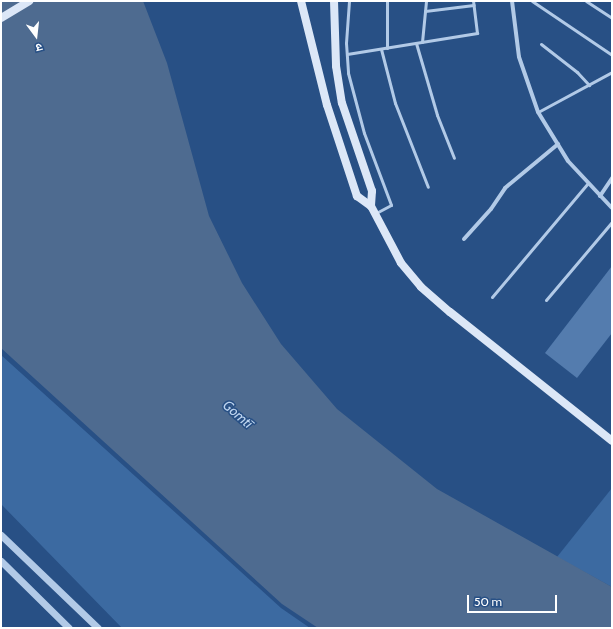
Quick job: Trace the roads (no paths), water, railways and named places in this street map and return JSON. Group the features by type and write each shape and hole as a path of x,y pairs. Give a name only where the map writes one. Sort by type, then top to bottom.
{"main road":[{"path":"1,18 29,1"},
{"path":"301,1 327,105 357,196 373,210 401,263 421,287 612,441"},
{"path":"334,1 336,66 341,96 372,191 373,210"}],"street":[{"path":"512,1 519,58 538,112 568,161 612,208"},
{"path":"464,239 491,209 505,188 558,144"},
{"path":"600,196 612,178"},
{"path":"1,535 98,628"},
{"path":"1,562 69,628"}],"lane":[{"path":"349,1 347,54 348,73 364,133 391,205 373,210"},
{"path":"387,1 387,48"},
{"path":"422,42 426,1"},
{"path":"347,54 477,33 473,1"},
{"path":"532,1 612,55"},
{"path":"586,1 612,18"},
{"path":"425,11 474,5"},
{"path":"416,43 437,115 454,158"},
{"path":"541,44 577,72 589,85"},
{"path":"381,48 395,103 428,187"},
{"path":"538,112 612,72"},
{"path":"492,297 588,183"},
{"path":"546,300 612,222"}],"water":[{"name":"Gomtī","path":"1,1 143,1 167,63 209,216 242,283 281,344 337,409 437,489 612,587 612,628 318,628 282,604 1,348"}]}
